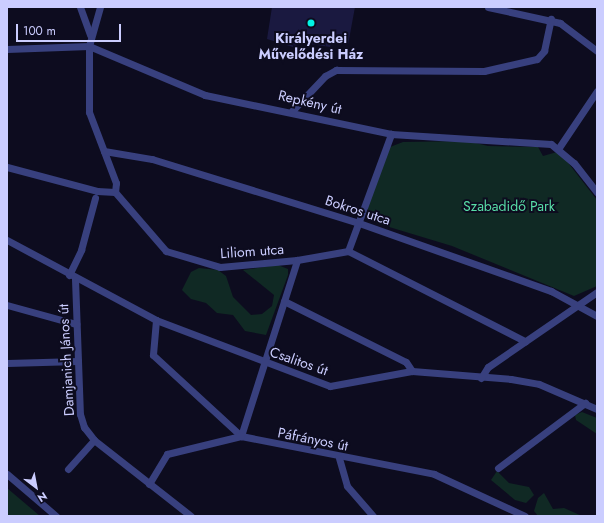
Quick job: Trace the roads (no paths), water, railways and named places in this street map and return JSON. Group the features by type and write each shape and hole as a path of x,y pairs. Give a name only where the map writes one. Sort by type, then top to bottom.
{"street":[{"path":"80,7 90,35"},
{"path":"7,167 97,191 115,192 116,182 89,112 90,35 100,7"},
{"path":"488,7 551,19 574,30 597,51"},
{"path":"292,111 324,76 336,70 484,71 537,59 544,51 551,19"},
{"name":"Repkény út","path":"7,49 89,46 205,95 292,111 391,134 542,142 558,149 597,192"},
{"path":"558,149 597,91"},
{"path":"391,134 348,251 524,341"},
{"name":"Bokros utca","path":"104,151 152,159 359,223 579,304 597,316"},
{"name":"Liliom utca","path":"115,192 160,246 171,253 220,267 297,260 348,251"},
{"path":"7,240 72,277 95,198"},
{"path":"149,484 167,454 241,436 262,363 297,260"},
{"name":"Csalitos út","path":"72,277 156,320 262,363 330,386 412,371 481,378 527,380 597,408"},
{"name":"Damjanich János út","path":"72,277 81,420 94,440 191,516"},
{"path":"481,378 488,367 597,292"},
{"path":"284,300 406,362 412,371"},
{"path":"7,305 76,324"},
{"name":"Páfrányos út","path":"156,320 153,355 241,436 339,458 443,477 525,516"},
{"path":"7,363 78,361"},
{"path":"498,468 585,403"},
{"path":"68,469 94,440"},
{"path":"339,458 347,486 373,516"},
{"path":"7,474 56,516"}],"place":[{"name":"Királyerdei Művelődési Ház","path":"311,23"}],"park label":[{"name":"Szabadidő Park","path":"509,206"}]}
